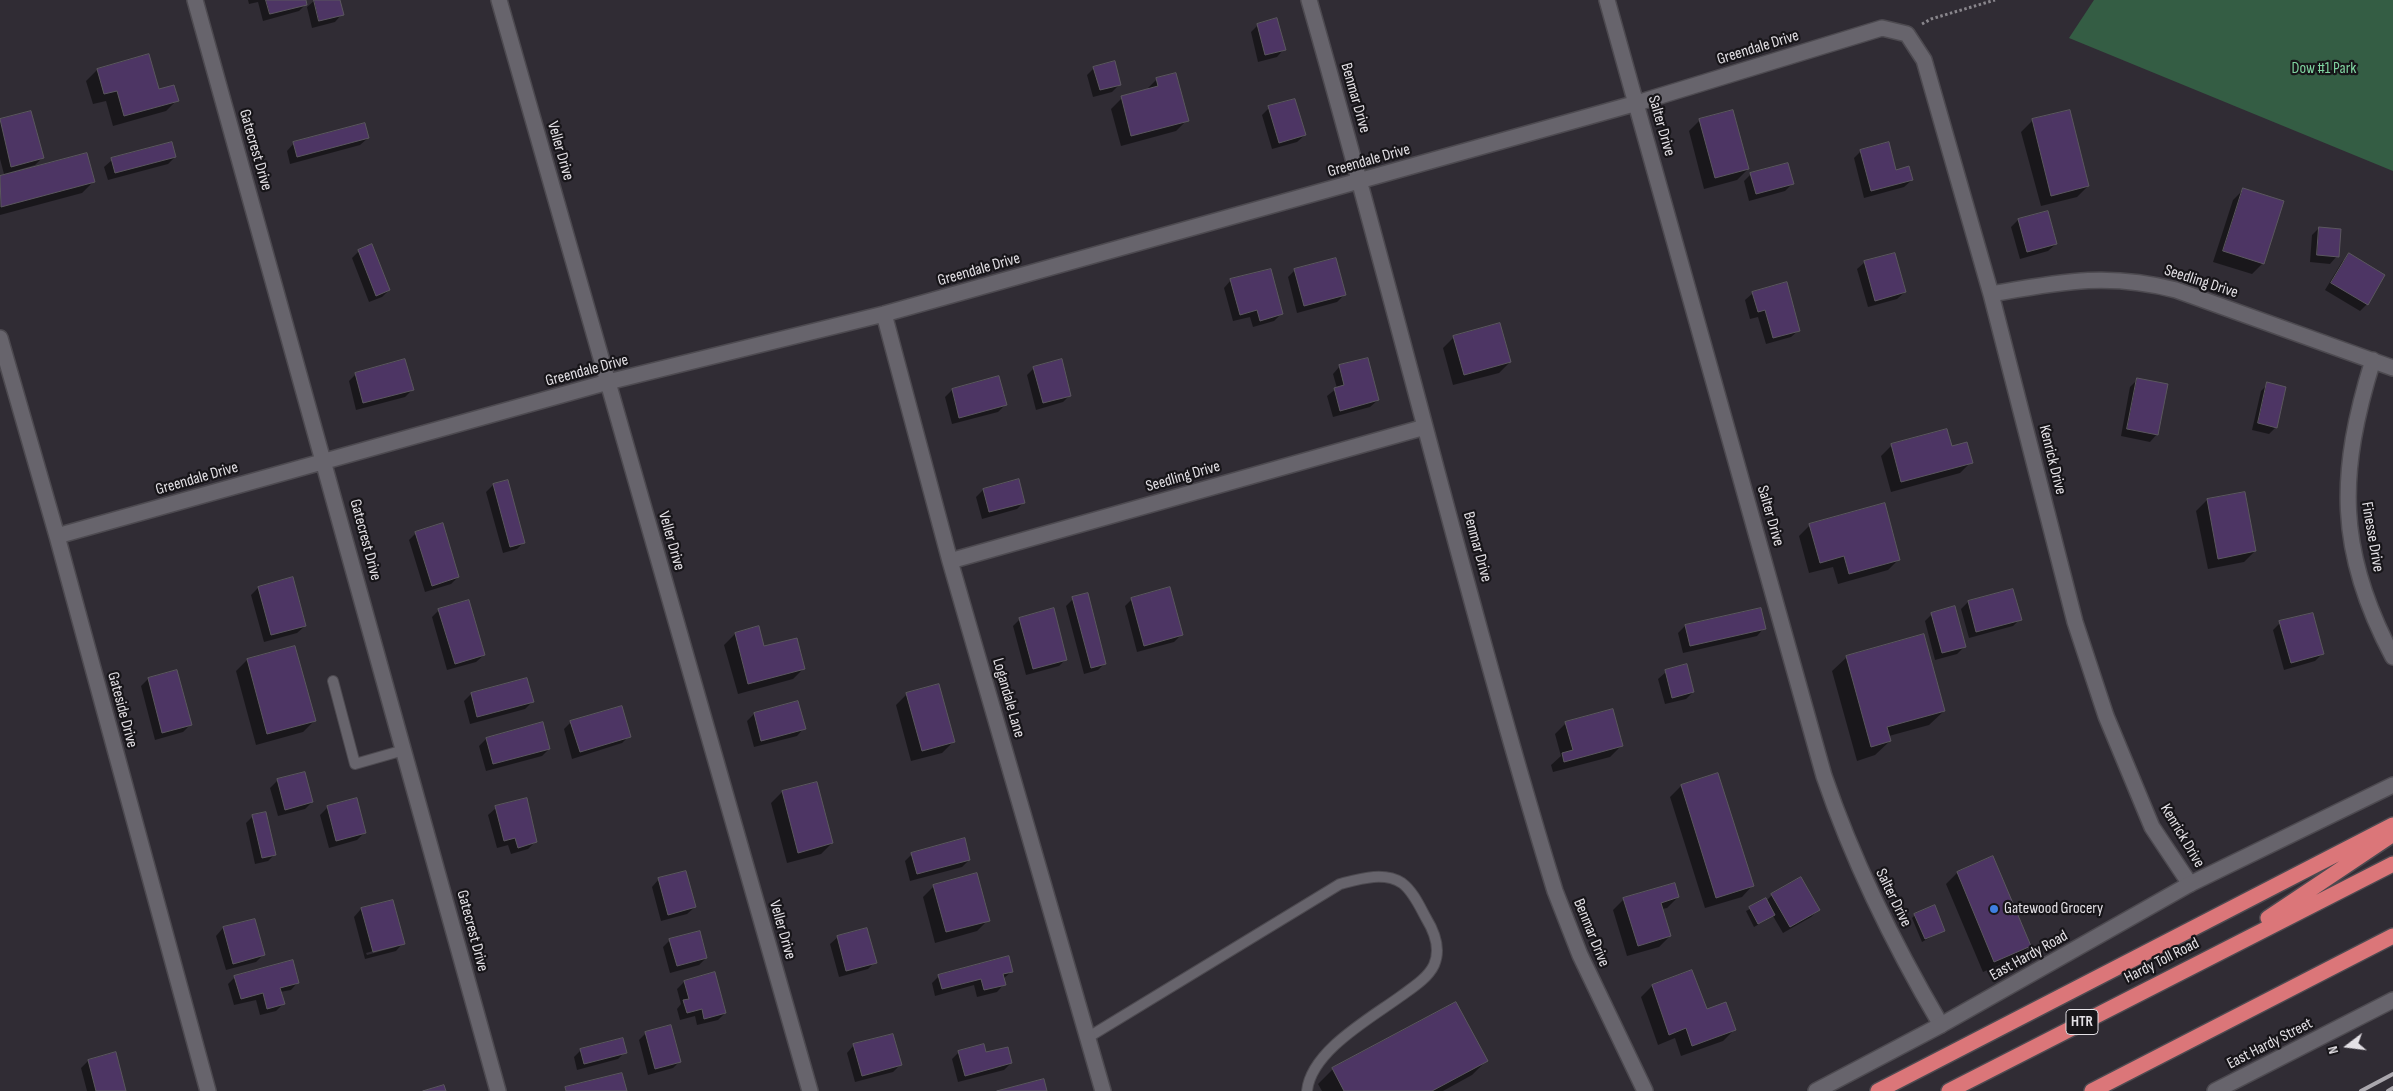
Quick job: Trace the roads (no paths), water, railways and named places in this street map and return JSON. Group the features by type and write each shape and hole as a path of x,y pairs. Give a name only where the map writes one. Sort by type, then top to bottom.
{"highway":[{"path":"1878,1091 2393,825"},
{"path":"2214,954 2393,834"},
{"name":"Hardy Toll Road","path":"1949,1091 2393,864"},
{"path":"2092,1091 2393,936"}],"street":[{"name":"Gatecrest Drive","path":"194,0 498,1091"},
{"name":"Veller Drive","path":"499,0 810,1091"},
{"name":"Benmar Drive","path":"1309,0 1361,182 1425,426 1555,891 1580,956 1645,1091"},
{"name":"Salter Drive","path":"1607,0 1824,776 1844,833 1867,888 1909,970 1941,1025"},
{"name":"Greendale Drive","path":"57,536 608,382 884,314 1361,182 1637,103 1882,28 1907,34"},
{"name":"Kenrick Drive","path":"1907,34 1924,60 1991,294 2075,622 2106,716 2152,827 2190,884"},
{"name":"Seedling Drive","path":"1991,294 2068,280 2092,279 2148,283 2176,290 2393,368"},
{"name":"Logandale Lane","path":"884,314 950,561 1102,1091"},
{"name":"Gateside Drive","path":"0,338 57,536 208,1091"},
{"name":"Finesse Drive","path":"2373,360 2360,401 2351,446 2347,499 2349,527 2362,585 2393,657"},
{"name":"Seedling Drive","path":"950,561 1425,426"},
{"name":"East Hardy Road","path":"1816,1091 1941,1025 2190,884 2393,785"},
{"name":"East Hardy Street","path":"2216,1091 2393,1000"}],"lane":[{"path":"333,681 355,764 404,750"},
{"path":"1087,1038 1340,884 1362,878 1386,877 1403,883 1416,899 1435,936 1437,952 1433,966 1417,984 1337,1043 1318,1064 1308,1084 1307,1091"}],"railway":[{"path":"2361,1091 2393,1074"},
{"path":"2388,1091 2393,1088"}],"place":[{"name":"Gatewood Grocery","path":"1994,909"}],"park label":[{"name":"Dow #1 Park","path":"2324,69"}]}
